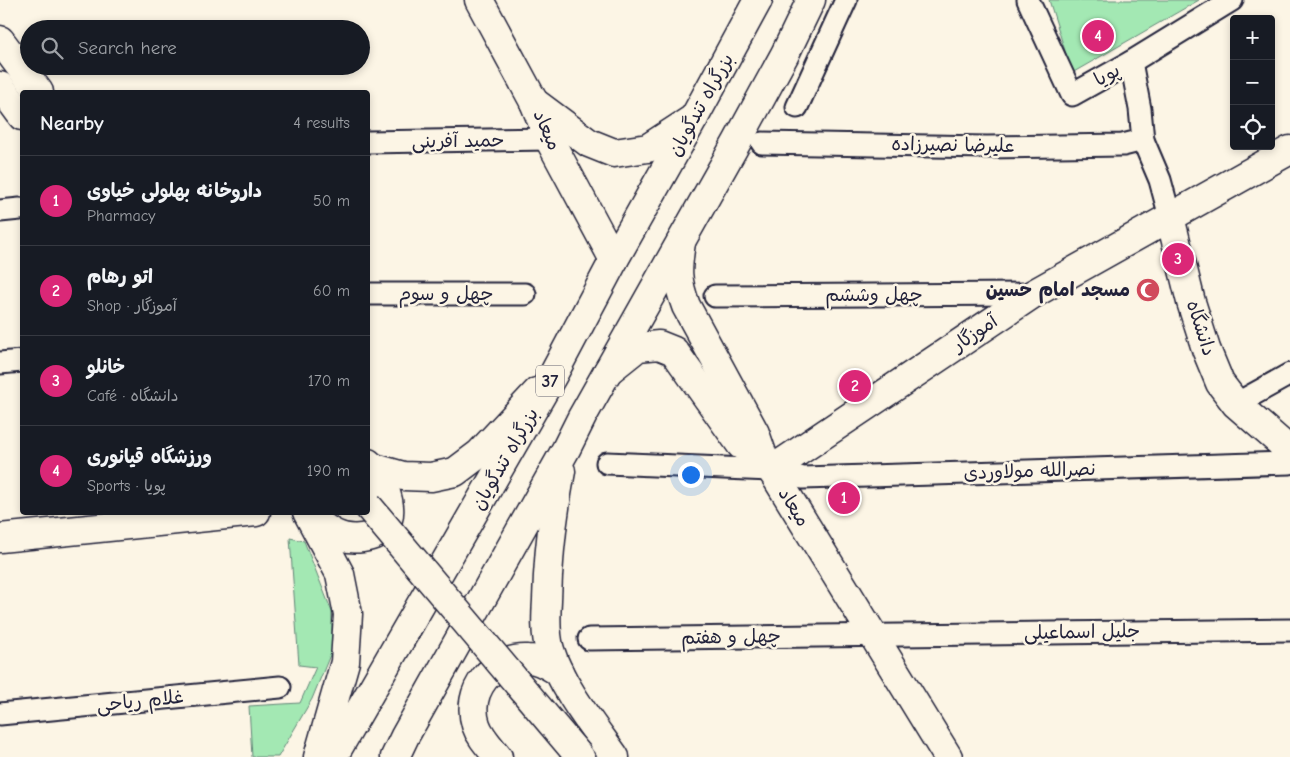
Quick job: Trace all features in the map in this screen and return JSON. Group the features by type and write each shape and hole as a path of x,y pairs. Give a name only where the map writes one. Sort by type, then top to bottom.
{"main road":[{"name":"میعاد","path":"479,0 534,102 549,140 614,260"},
{"name":"بزرگراه تندگویان","path":"333,757 553,375 614,260 758,0"},
{"name":"37","path":"395,757 785,54 811,0"},
{"path":"0,40 20,67"},
{"path":"26,75 38,90"},
{"path":"0,86 20,113"},
{"path":"534,102 589,143 614,152 648,148 694,118"},
{"name":"آموزگار","path":"767,463 1034,294 1290,150"},
{"name":"دانشگاه","path":"1170,217 1191,302 1206,349 1220,383 1236,404 1290,451"},
{"name":"میعاد","path":"681,242 677,273 686,306 755,433 767,463 948,757"},
{"path":"608,371 638,347 659,345 674,351 741,445 767,463"},
{"path":"370,465 403,476 431,477 455,472 479,454 553,375"},
{"path":"566,449 553,513 548,559 546,615 549,648 559,672 615,757"},
{"path":"310,516 336,534 355,539 371,536 383,528 390,514 389,502 384,487 370,466"},
{"path":"370,508 580,757"},
{"path":"0,538 226,515"},
{"path":"362,515 565,757"},
{"path":"310,516 340,574 348,614 345,662 318,757"},
{"path":"498,757 484,740 476,726 473,710 476,693 484,678 496,666 512,660 528,658 545,663 559,672"}],"street":[{"path":"797,107 846,0"},
{"name":"پویا","path":"1028,0 1072,95 1131,62 1232,0"},
{"name":"دانشگاه","path":"1131,62 1140,109 1143,140 1160,180 1170,217"},
{"name":"حمید آفرینی","path":"370,142 549,140"},
{"name":"علیرضا نصیرزاده","path":"762,142 987,147 1124,145 1143,140"},
{"name":"چهل و سوم","path":"370,294 525,294"},
{"name":"چهل وششم","path":"715,296 1034,294"},
{"path":"0,363 20,361"},
{"path":"1236,404 1290,374"},
{"name":"نصرالله مولاوردی","path":"607,462 767,463 803,478 1290,463"},
{"name":"جلیل اسماعیلی","path":"873,635 1290,630"},
{"name":"چهل و هفتم","path":"589,638 873,635"},
{"name":"غلام ریاحی","path":"0,714 280,687"}],"green space":[{"path":"1049,0 1199,0 1072,73"},
{"path":"290,538 304,541 332,612 332,650 312,699 278,757 252,757 249,706 300,703 316,667 299,665"}],"place":[{"name":"ورزشگاه قیانوری","path":"1098,36"},
{"name":"خانلو","path":"1178,259"},
{"name":"مسجد امام حسین","path":"1148,290"},
{"name":"اتو رهام","path":"855,386"},
{"name":"داروخانه بهلولی خیاوی","path":"844,498"}]}
